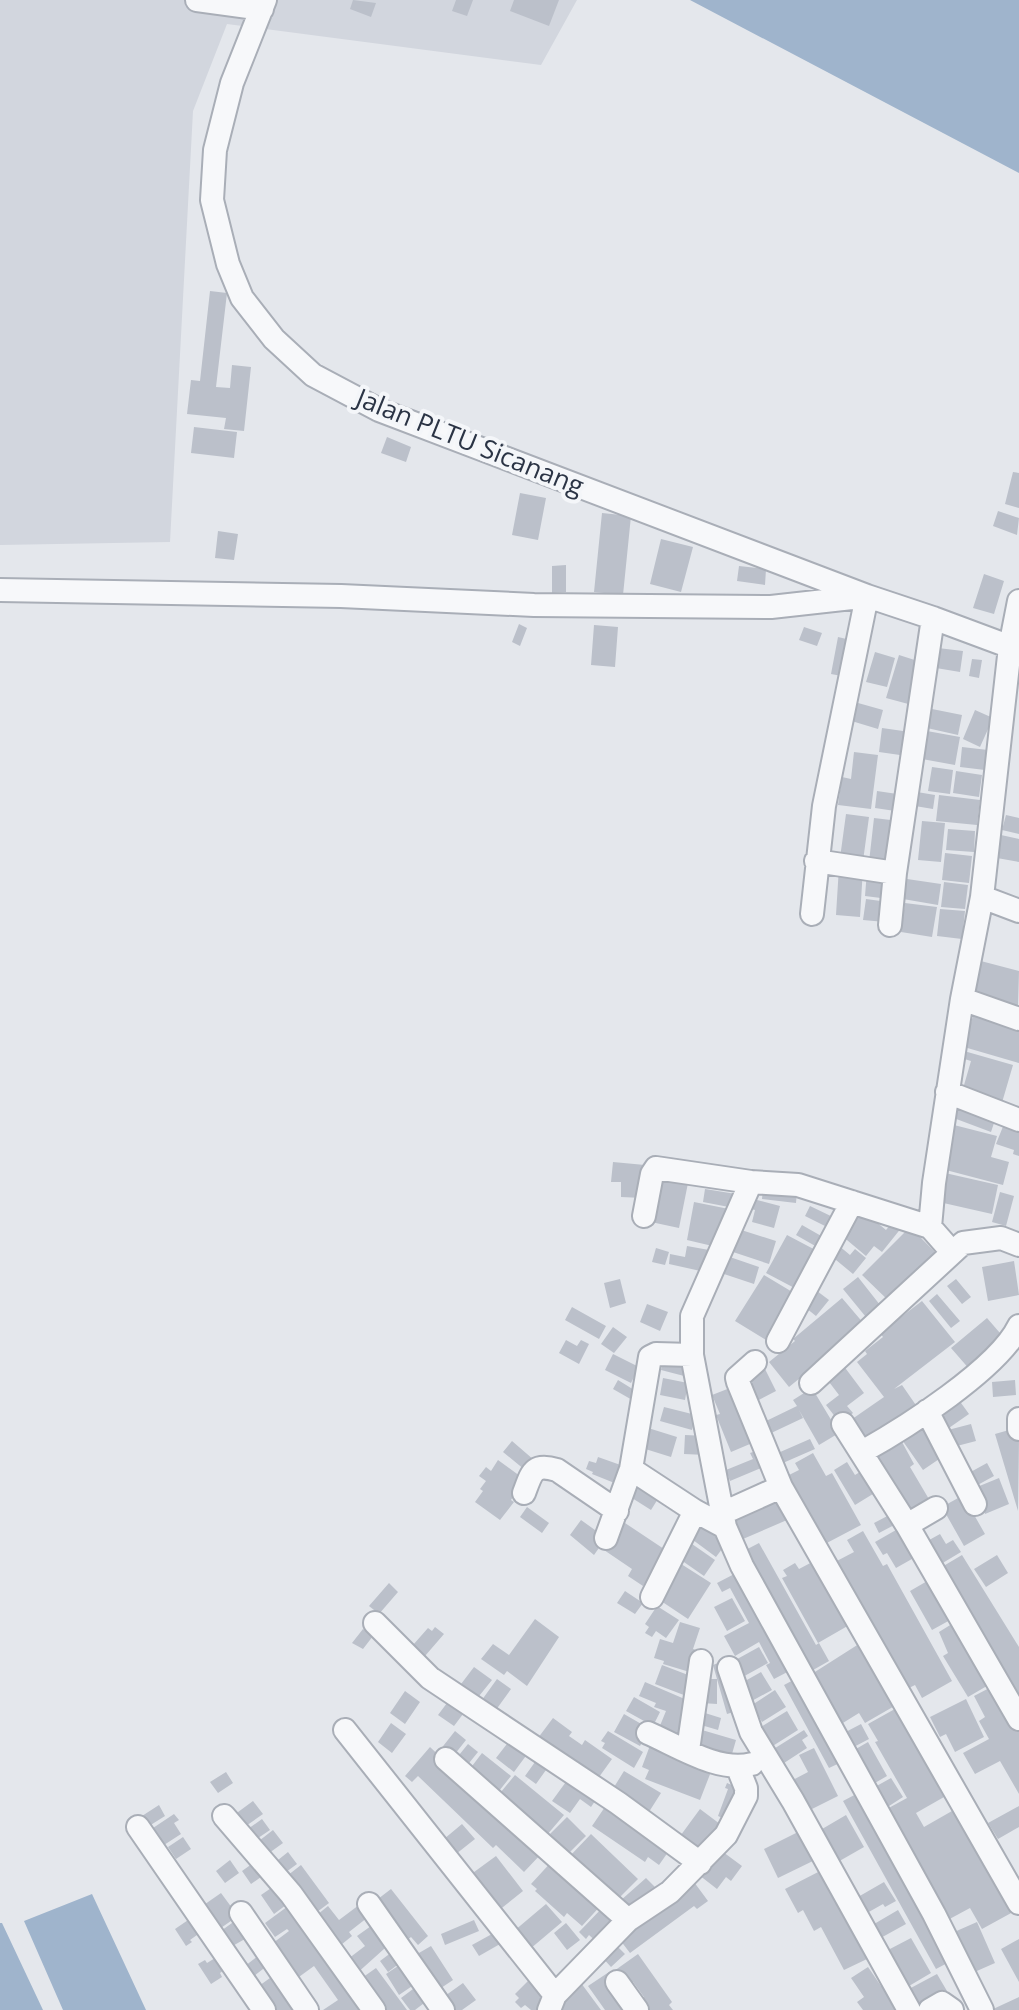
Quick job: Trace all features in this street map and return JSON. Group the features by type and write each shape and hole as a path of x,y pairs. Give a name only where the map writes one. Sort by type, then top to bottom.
{"street":[{"path":"197,0 264,4"},
{"name":"Jalan PLTU Sicanang","path":"264,4 232,83 215,150 212,200 228,264 242,298 274,339 313,375 379,410 1014,649"},
{"path":"0,590 341,596 550,606 771,607 867,596 824,806 812,914"},
{"path":"930,1227 947,1092 982,897 1019,601"},
{"path":"890,925 933,618"},
{"path":"816,861 895,873"},
{"path":"982,897 1019,911"},
{"path":"962,999 1019,1019"},
{"path":"947,1092 1019,1120"},
{"path":"644,1216 652,1174 656,1168 751,1182 798,1185 930,1227 952,1252"},
{"path":"751,1182 692,1316 692,1355 724,1520 742,1566 934,1914 982,2010"},
{"path":"778,1341 852,1202"},
{"path":"811,1383 963,1243 982,1238 1001,1238 1019,1245"},
{"path":"862,1452 927,1411 989,1363 1006,1347 1019,1326"},
{"path":"606,1538 631,1469 650,1357 656,1354 692,1355"},
{"path":"755,1362 737,1378 781,1487 1019,1903"},
{"path":"927,1411 975,1504"},
{"path":"1019,1419 1019,1429"},
{"path":"843,1424 907,1525 1019,1719"},
{"path":"524,1493 531,1474 537,1468 546,1467 557,1470 617,1511"},
{"path":"631,1469 695,1511 724,1520 781,1487"},
{"path":"907,1525 936,1508"},
{"path":"652,1597 695,1511"},
{"path":"375,1623 430,1678 618,1803 700,1863"},
{"path":"688,1750 701,1661"},
{"path":"729,1668 751,1732 909,2010"},
{"path":"345,1730 552,2003 628,1920 670,1892 734,1824 746,1796 738,1768"},
{"path":"648,1733 738,1768 769,1759"},
{"path":"446,1759 628,1920"},
{"path":"224,1816 291,1894 374,2010"},
{"path":"138,1827 264,2010"},
{"path":"369,1904 443,2010"},
{"path":"241,1913 307,2010"},
{"path":"617,1982 637,2010"},
{"path":"930,2010 942,2003 952,2010"}],"shaded area":[{"path":"0,0 577,0 541,65 227,24 193,111 170,542 0,545"}],"water":[{"path":"690,0 1019,0 1019,173"},
{"path":"92,1894 146,2010 63,2010 24,1921"},
{"path":"2,1923 43,2010 0,2010"}],"building":[{"path":"353,0 376,3 371,17 350,9"},
{"path":"456,0 473,0 467,16 452,11"},
{"path":"514,0 559,0 549,26 510,11"},
{"path":"210,291 227,293 216,387 230,388 232,365 251,367 244,431 224,429 226,418 187,414 191,380 200,381"},
{"path":"194,427 237,432 234,458 191,453"},
{"path":"387,437 411,447 406,462 381,453"},
{"path":"1013,472 1019,473 1019,508 1005,504"},
{"path":"520,493 546,498 538,540 512,535"},
{"path":"998,511 1019,518 1017,535 993,526"},
{"path":"602,513 631,516 623,595 594,592"},
{"path":"218,531 238,534 234,560 215,558"},
{"path":"661,539 693,547 681,592 650,584"},
{"path":"566,565 566,592 552,593 552,566"},
{"path":"739,566 766,569 765,585 737,581"},
{"path":"984,574 1004,581 994,614 973,608"},
{"path":"519,624 527,628 520,646 512,642"},
{"path":"594,625 618,627 615,667 591,665"},
{"path":"804,627 822,633 817,646 799,640"},
{"path":"838,637 855,641 847,677 831,674"},
{"path":"938,648 963,651 960,672 936,668"},
{"path":"875,652 895,658 887,687 866,682"},
{"path":"899,655 924,663 912,705 886,698"},
{"path":"972,659 982,660 979,678 969,676"},
{"path":"851,701 883,710 878,729 845,719"},
{"path":"932,709 962,715 958,735 927,728"},
{"path":"975,710 993,718 980,747 963,739"},
{"path":"882,728 910,732 907,756 879,752"},
{"path":"927,731 960,737 955,765 922,759"},
{"path":"962,747 988,750 985,770 960,767"},
{"path":"854,752 878,755 871,809 838,805 842,777 851,779"},
{"path":"932,767 953,770 950,794 928,791"},
{"path":"956,771 982,775 979,797 953,793"},
{"path":"877,791 904,795 902,812 875,808"},
{"path":"917,792 935,795 933,809 915,806"},
{"path":"939,795 980,800 977,825 936,821"},
{"path":"846,814 869,817 863,861 840,858"},
{"path":"1006,815 1019,818 1019,834 1002,830"},
{"path":"874,818 899,821 893,865 869,862"},
{"path":"922,821 945,823 941,862 918,860"},
{"path":"948,829 975,831 974,852 946,850"},
{"path":"1001,835 1019,839 1019,862 997,858"},
{"path":"945,853 972,856 969,883 942,880"},
{"path":"839,867 863,868 860,917 836,915"},
{"path":"867,871 891,874 889,899 865,896"},
{"path":"907,879 941,884 938,905 903,899"},
{"path":"944,882 968,885 965,909 941,907"},
{"path":"866,899 888,902 885,922 863,920"},
{"path":"905,903 937,907 932,937 901,932"},
{"path":"940,909 965,911 962,939 937,936"},
{"path":"977,960 1019,971 1018,1006 969,994"},
{"path":"975,1009 1019,1022 1019,1063 964,1047"},
{"path":"964,1051 1013,1065 1001,1106 962,1092 971,1061 961,1058"},
{"path":"957,1099 997,1114 991,1132 951,1117"},
{"path":"1006,1119 1019,1123 1019,1156 1013,1154 1014,1150 996,1144"},
{"path":"954,1125 997,1136 991,1157 1009,1162 1003,1185 942,1169"},
{"path":"613,1162 645,1165 643,1198 621,1197 621,1182 611,1182"},
{"path":"945,1173 998,1185 992,1214 939,1202"},
{"path":"661,1177 688,1183 679,1228 651,1222"},
{"path":"763,1187 797,1191 796,1203 762,1199"},
{"path":"705,1189 736,1194 734,1208 703,1202"},
{"path":"1000,1192 1014,1196 1006,1226 992,1222"},
{"path":"753,1199 780,1206 774,1228 752,1222 755,1210 751,1209"},
{"path":"694,1202 729,1209 721,1248 687,1240"},
{"path":"810,1206 837,1219 831,1229 805,1216"},
{"path":"862,1210 886,1230 894,1220 902,1227 882,1252 874,1246 866,1256 841,1235"},
{"path":"802,1225 823,1237 817,1247 796,1235"},
{"path":"910,1227 939,1256 892,1304 862,1275"},
{"path":"735,1228 776,1241 769,1264 727,1250"},
{"path":"787,1235 823,1254 802,1292 766,1273"},
{"path":"838,1245 850,1255 855,1249 866,1258 853,1274 830,1255"},
{"path":"687,1246 709,1250 705,1272 669,1264 670,1254 685,1257"},
{"path":"656,1248 669,1252 665,1265 652,1262"},
{"path":"724,1255 759,1267 754,1284 718,1272"},
{"path":"1014,1261 1019,1295 988,1301 982,1267"},
{"path":"764,1275 794,1293 766,1340 735,1321"},
{"path":"858,1277 884,1310 870,1322 843,1289"},
{"path":"620,1279 626,1303 610,1308 604,1283"},
{"path":"956,1279 971,1297 962,1304 947,1286"},
{"path":"813,1288 829,1300 816,1316 801,1304"},
{"path":"937,1294 960,1321 951,1328 929,1301"},
{"path":"842,1298 865,1325 789,1387 769,1362"},
{"path":"922,1301 955,1342 894,1389 902,1385 920,1411 863,1449 845,1424 884,1397 857,1362 883,1337 880,1333"},
{"path":"647,1304 668,1312 660,1331 640,1322"},
{"path":"572,1307 606,1326 599,1339 565,1320"},
{"path":"987,1318 1006,1340 971,1371 951,1348"},
{"path":"613,1327 627,1337 614,1353 601,1344"},
{"path":"566,1340 577,1346 581,1340 589,1344 579,1364 559,1353"},
{"path":"613,1354 639,1367 631,1383 605,1370"},
{"path":"664,1358 691,1364 688,1377 661,1370"},
{"path":"843,1365 864,1393 847,1406 853,1413 840,1423 826,1405 839,1395 826,1378"},
{"path":"764,1367 776,1391 753,1403 740,1379"},
{"path":"663,1378 688,1383 685,1400 660,1395"},
{"path":"618,1380 639,1393 634,1401 613,1389"},
{"path":"1015,1380 1016,1395 993,1397 992,1382"},
{"path":"735,1386 757,1441 731,1452 716,1415 720,1414 712,1395"},
{"path":"812,1388 839,1433 819,1445 799,1410 803,1418 767,1435 762,1423 797,1406 793,1400"},
{"path":"956,1396 969,1414 946,1430 933,1412"},
{"path":"664,1407 696,1415 692,1430 660,1421"},
{"path":"925,1420 948,1453 923,1470 900,1437"},
{"path":"971,1424 976,1441 953,1447 948,1430"},
{"path":"645,1427 677,1437 671,1457 639,1447"},
{"path":"1016,1428 1019,1438 1018,1511 995,1434"},
{"path":"685,1435 707,1436 706,1455 684,1454"},
{"path":"810,1439 815,1449 776,1466 771,1456"},
{"path":"512,1441 534,1460 525,1470 503,1452"},
{"path":"902,1442 914,1464 910,1467 933,1506 907,1520 875,1457"},
{"path":"759,1450 766,1466 730,1481 726,1470 753,1459 750,1453"},
{"path":"813,1453 826,1476 832,1473 861,1525 823,1545 783,1478 799,1470 795,1463"},
{"path":"598,1457 629,1468 622,1486 586,1469 589,1461 596,1463"},
{"path":"498,1460 524,1479 511,1500 514,1502 500,1520 475,1502 486,1481 479,1476 486,1467 491,1471"},
{"path":"847,1462 855,1475 868,1467 881,1489 855,1505 834,1470"},
{"path":"987,1463 994,1476 974,1487 967,1474"},
{"path":"999,1478 1009,1504 985,1514 977,1487"},
{"path":"642,1481 661,1494 651,1510 632,1498"},
{"path":"967,1493 973,1513 985,1534 964,1546 942,1507"},
{"path":"776,1495 787,1520 743,1539 732,1513"},
{"path":"527,1507 549,1523 542,1533 520,1517"},
{"path":"895,1512 900,1522 879,1533 874,1523"},
{"path":"619,1519 673,1555 654,1570 643,1586 628,1576 632,1569 604,1550 617,1531"},
{"path":"581,1520 602,1535 601,1545 594,1555 570,1535"},
{"path":"702,1522 728,1541 716,1557 693,1540"},
{"path":"903,1526 919,1555 896,1568 887,1553 883,1555 875,1542"},
{"path":"863,1531 883,1566 887,1564 952,1681 922,1698 915,1685 905,1690 899,1679 903,1677 879,1635 875,1637 833,1563 854,1552 847,1540"},
{"path":"940,1534 946,1544 953,1540 961,1552 936,1567 922,1544"},
{"path":"759,1543 816,1645 819,1643 829,1661 806,1674 767,1602 773,1598 769,1591 762,1595 738,1554"},
{"path":"692,1544 715,1560 704,1576 681,1560"},
{"path":"962,1555 1019,1647 1019,1709 935,1571"},
{"path":"997,1555 1008,1573 986,1587 974,1569"},
{"path":"816,1560 851,1624 818,1643 782,1578 787,1576 783,1570 795,1563 799,1569"},
{"path":"678,1562 711,1583 688,1619 661,1601 672,1584 669,1583"},
{"path":"742,1570 795,1668 774,1679 759,1642 735,1656 724,1636 749,1623 730,1588 722,1592 717,1583"},
{"path":"929,1580 952,1619 932,1630 910,1591"},
{"path":"389,1583 398,1592 379,1614 369,1606"},
{"path":"625,1591 643,1603 635,1614 617,1603"},
{"path":"732,1598 745,1621 727,1631 714,1607"},
{"path":"657,1606 679,1620 666,1638 656,1631 652,1637 645,1633 649,1627 645,1624"},
{"path":"535,1619 559,1637 527,1686 507,1671 504,1675 481,1659 493,1644 509,1655"},
{"path":"680,1622 700,1628 693,1649 700,1651 693,1673 654,1658 660,1639 673,1643"},
{"path":"955,1622 992,1683 968,1697 943,1656 948,1653 939,1632"},
{"path":"435,1627 444,1634 425,1656 413,1645 428,1628 432,1631"},
{"path":"363,1629 373,1636 363,1649 352,1643"},
{"path":"862,1642 898,1704 865,1723 859,1713 838,1726 807,1677"},
{"path":"759,1647 768,1663 739,1679 730,1663"},
{"path":"723,1661 740,1710 727,1714 713,1665"},
{"path":"662,1665 696,1678 689,1697 655,1684"},
{"path":"474,1667 492,1680 475,1701 458,1688"},
{"path":"761,1672 772,1690 748,1703 738,1685"},
{"path":"801,1676 846,1760 829,1768 784,1685"},
{"path":"497,1679 511,1689 493,1714 479,1704"},
{"path":"702,1679 717,1679 717,1704 701,1703"},
{"path":"645,1682 694,1703 682,1743 657,1733 666,1711 639,1696"},
{"path":"997,1684 1019,1723 1019,1794 1000,1761 975,1774 963,1753 989,1739 979,1721 985,1717 974,1696"},
{"path":"775,1690 786,1707 762,1722 752,1705"},
{"path":"405,1691 420,1702 405,1724 390,1713"},
{"path":"634,1697 660,1712 653,1726 626,1711"},
{"path":"966,1699 984,1737 955,1752 946,1734 940,1737 930,1717"},
{"path":"447,1703 463,1714 454,1726 438,1715"},
{"path":"902,1705 946,1783 938,1787 944,1797 916,1813 924,1827 959,1807 1013,1912 982,1929 970,1908 944,1922 885,1810 907,1798 868,1724"},
{"path":"787,1711 798,1730 768,1749 756,1730"},
{"path":"705,1713 721,1718 718,1730 701,1725"},
{"path":"624,1714 650,1729 640,1746 614,1732"},
{"path":"553,1718 572,1732 569,1736 582,1745 585,1740 612,1759 594,1784 535,1742"},
{"path":"391,1723 406,1734 392,1753 378,1742"},
{"path":"861,1724 869,1739 848,1750 840,1735"},
{"path":"702,1730 736,1740 730,1761 696,1750"},
{"path":"804,1730 808,1736 802,1740 807,1748 781,1765 772,1750"},
{"path":"455,1731 466,1740 451,1759 440,1750"},
{"path":"608,1731 643,1752 634,1768 602,1748 605,1743 601,1741"},
{"path":"513,1736 531,1749 514,1772 496,1758"},
{"path":"652,1740 714,1764 700,1800 645,1779 649,1770 642,1767"},
{"path":"868,1742 887,1776 868,1787 849,1753"},
{"path":"468,1744 478,1752 465,1768 455,1760"},
{"path":"430,1747 542,1853 524,1872 496,1845 493,1848 418,1776 412,1782 405,1776"},
{"path":"814,1748 838,1796 804,1813 789,1782 808,1772 799,1755"},
{"path":"482,1753 511,1776 495,1796 466,1774"},
{"path":"540,1755 551,1763 536,1784 525,1776"},
{"path":"624,1771 661,1793 647,1815 611,1792"},
{"path":"226,1772 233,1783 218,1793 210,1782"},
{"path":"515,1775 564,1815 546,1836 496,1798"},
{"path":"571,1775 599,1795 591,1807 580,1799 570,1813 552,1801"},
{"path":"891,1778 903,1797 886,1808 873,1788"},
{"path":"727,1783 746,1791 725,1819 718,1816 728,1789 725,1788"},
{"path":"862,1791 955,1959 936,1969 843,1801"},
{"path":"253,1801 263,1814 243,1828 234,1815"},
{"path":"609,1801 673,1845 659,1865 648,1857 645,1862 592,1826"},
{"path":"159,1805 165,1816 149,1826 142,1816"},
{"path":"1019,1806 1019,1827 998,1839 988,1823"},
{"path":"700,1809 724,1827 703,1857 678,1839"},
{"path":"174,1814 179,1820 174,1823 181,1834 164,1845 153,1828"},
{"path":"846,1815 864,1847 836,1863 817,1832"},
{"path":"567,1817 586,1836 566,1856 546,1838"},
{"path":"262,1819 270,1830 252,1842 245,1831"},
{"path":"462,1824 475,1839 456,1854 444,1839"},
{"path":"273,1830 283,1843 265,1856 255,1844"},
{"path":"802,1830 817,1859 778,1878 764,1849"},
{"path":"591,1834 638,1879 619,1898 586,1866 581,1871 568,1858"},
{"path":"183,1837 191,1849 176,1859 168,1847"},
{"path":"719,1849 742,1866 731,1881 726,1877 717,1889 699,1875"},
{"path":"288,1852 297,1864 282,1875 273,1864"},
{"path":"496,1856 523,1891 498,1911 470,1875"},
{"path":"259,1859 268,1872 251,1884 242,1871"},
{"path":"554,1859 604,1902 582,1926 567,1913 564,1917 531,1884"},
{"path":"230,1860 239,1873 225,1883 216,1871"},
{"path":"301,1865 329,1903 313,1915 283,1879"},
{"path":"824,1869 833,1895 867,1959 844,1970 821,1927 814,1931 803,1910 798,1913 785,1889"},
{"path":"646,1878 657,1889 631,1913 620,1901"},
{"path":"694,1882 708,1901 697,1909 694,1906 630,1953 617,1936"},
{"path":"884,1882 896,1901 867,1913 858,1897"},
{"path":"277,1884 290,1902 274,1914 261,1895"},
{"path":"391,1889 428,1936 418,1945 411,1937 405,1942 374,1902"},
{"path":"221,1893 238,1916 218,1930 198,1909"},
{"path":"295,1901 373,2010 323,2010 338,2000 314,1966 292,1982 273,1943 289,1931 287,1929 275,1937 265,1923"},
{"path":"363,1902 372,1914 349,1932 352,1936 336,1949 312,1919 328,1906 339,1920"},
{"path":"546,1904 562,1922 530,1949 514,1931"},
{"path":"605,1905 623,1921 600,1945 589,1935 586,1939 579,1932"},
{"path":"898,1910 906,1924 877,1940 869,1927"},
{"path":"194,1916 204,1930 186,1946 175,1929"},
{"path":"239,1918 252,1935 229,1948 218,1933"},
{"path":"474,1920 479,1931 445,1945 441,1934"},
{"path":"378,1921 394,1940 355,1975 344,1962 365,1946 357,1936"},
{"path":"977,1922 995,1963 970,1974 952,1933"},
{"path":"566,1923 580,1940 567,1950 554,1933"},
{"path":"501,1929 507,1940 479,1956 472,1945"},
{"path":"911,1938 931,1973 909,1986 888,1950"},
{"path":"1019,1939 1019,1982 1001,1949"},
{"path":"613,1942 625,1954 611,1967 600,1955"},
{"path":"431,1946 453,1980 435,1992 412,1957"},
{"path":"396,1949 404,1960 388,1972 380,1961"},
{"path":"263,1952 272,1962 254,1976 245,1966"},
{"path":"638,1954 672,2002 669,2005 673,2010 640,2010 635,2003 644,1997 633,1982 626,1988 614,1971"},
{"path":"220,1955 228,1967 220,1973 222,1977 211,1984 198,1964 205,1960 207,1963"},
{"path":"407,1960 421,1980 399,1995 386,1974"},
{"path":"868,1967 881,1986 885,1983 903,2010 863,2010 857,2002 864,1997 851,1978"},
{"path":"376,1968 407,2010 380,2010 359,1980"},
{"path":"609,1972 635,2010 605,2010 588,1986"},
{"path":"277,1973 303,2010 272,2010 256,1988"},
{"path":"937,1974 947,1991 916,2007 907,1990"},
{"path":"534,1975 554,1996 540,2010 531,2010 525,2005 521,2008 515,2002 519,1998 515,1994"},
{"path":"421,1983 432,1997 415,2010 410,2010 401,1998"},
{"path":"463,1983 476,2000 462,2010 451,2010 442,1998"},
{"path":"581,1983 601,2010 554,2010 564,2002 561,1997"},
{"path":"1019,1997 1019,2010 991,2010"}]}
